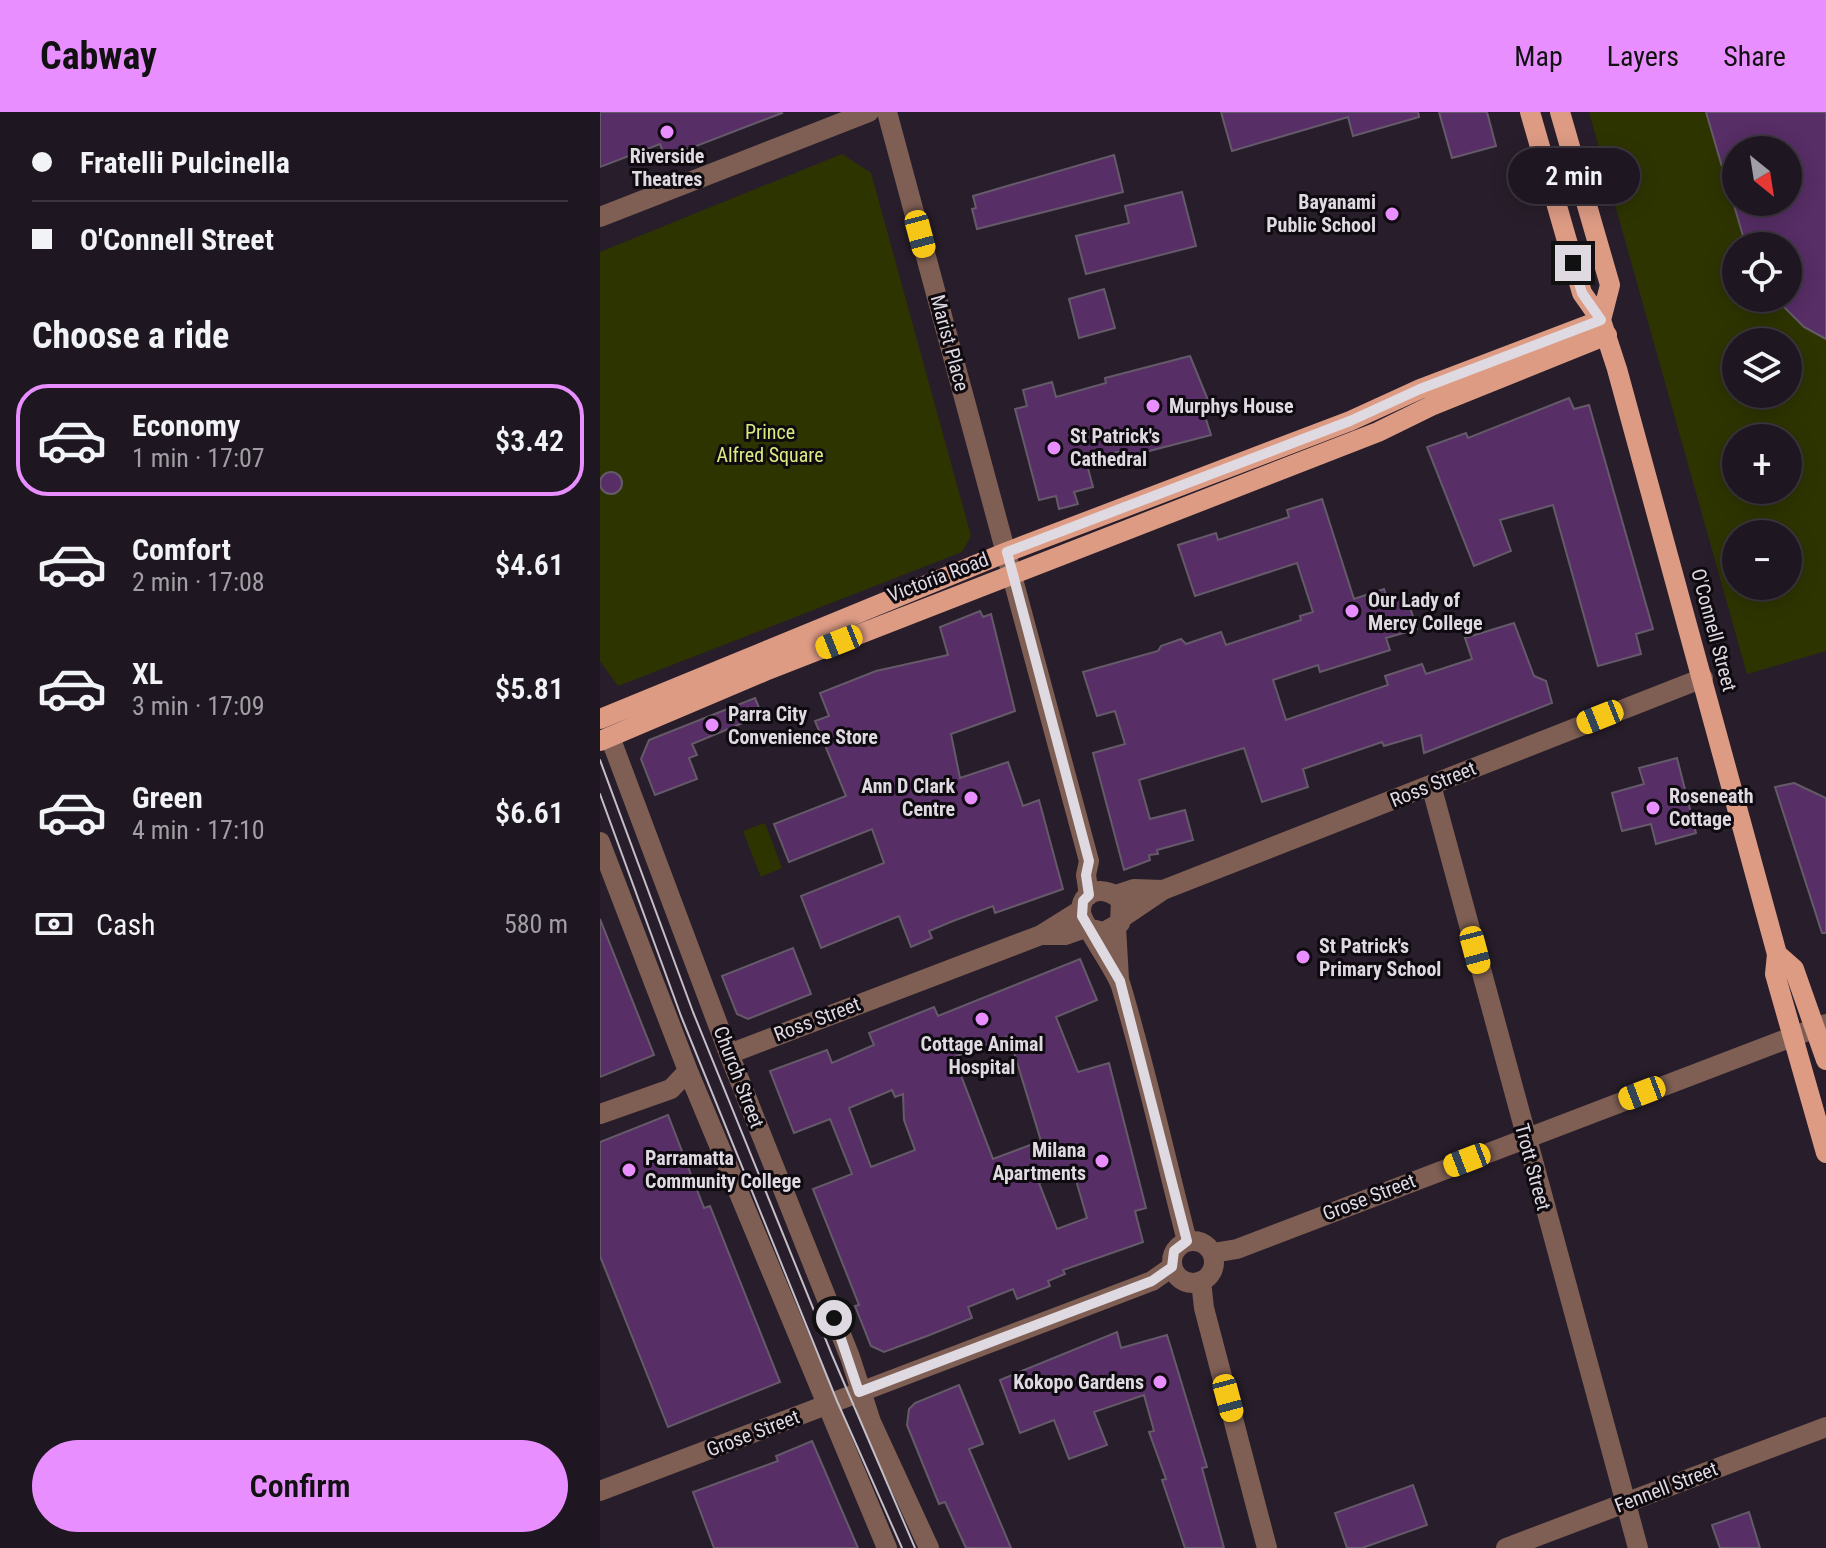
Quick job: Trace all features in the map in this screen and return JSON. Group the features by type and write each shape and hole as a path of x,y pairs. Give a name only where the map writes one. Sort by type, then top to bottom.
{"main road":[{"name":"O'Connell Street","path":"1530,112 1582,293 1604,328 1703,678 1777,954 1775,974 1826,1153"},
{"name":"O'Connell Street","path":"1560,112 1610,285 1604,328"},
{"name":"Victoria Road","path":"603,732 1007,552 1350,421 1420,389 1604,328"},
{"name":"Victoria Road","path":"603,732 1378,432 1604,328"},
{"name":"O'Connell Street","path":"1777,954 1794,969 1821,1026 1826,1060"}],"street":[{"path":"600,217 869,112"},
{"name":"Marist Place","path":"887,112 1014,573 1089,861 1095,908"},
{"name":"Ross Street","path":"1163,890 1703,678"},
{"name":"Church Street","path":"603,732 850,1357 859,1392 929,1548"},
{"name":"Trott Street","path":"1431,785 1638,1548"},
{"path":"600,842 688,1071 887,1548"},
{"path":"1095,908 1134,889 1163,890"},
{"path":"1095,908 1104,932 1163,890"},
{"path":"1095,908 1121,901 1120,981"},
{"path":"1095,908 1120,981 1187,1241"},
{"name":"Ross Street","path":"729,1054 1041,935 1065,935 1095,908"},
{"name":"Grose Street","path":"1213,1253 1237,1249 1821,1026"},
{"path":"600,1114 671,1089 688,1071"},
{"path":"1201,1281 1181,1280 1172,1267 1174,1251 1187,1241 1201,1242 1213,1253 1213,1268 1201,1281 1204,1308 1267,1548"},
{"name":"Grose Street","path":"600,1491 1152,1281 1172,1267"},
{"name":"Fennell Street","path":"1506,1548 1826,1427"}],"green space":[{"path":"1589,112 1826,112 1826,651 1747,674 1726,600 1802,600 1802,520 1722,520 1722,585"},
{"name":"Prince Alfred Square","path":"842,154 871,173 971,536 962,552 618,686 600,661 600,252"},
{"path":"765,823 782,868 761,877 743,831"}],"building":[{"name":"Riverside Theatres","path":"600,112 782,113 665,158 660,144 600,167"},
{"path":"1221,112 1418,112 1419,117 1353,136 1348,117 1232,151"},
{"path":"1439,112 1487,112 1496,146 1452,158"},
{"path":"1706,112 1826,112 1826,339 1804,327 1789,312 1802,312 1802,232 1742,232 1737,216 1802,216 1802,136 1722,136 1722,167"},
{"path":"1114,155 1123,192 977,229 972,209 976,208 973,196"},
{"path":"1182,192 1196,246 1086,274 1076,236 1129,223 1125,206"},
{"path":"1104,289 1115,328 1079,338 1069,299"},
{"path":"1190,356 1210,405 1205,416 1211,435 1126,457 1124,450 1086,461 1093,487 1074,492 1078,504 1059,509 1056,496 1039,500 1015,409 1027,406 1023,390 1052,382 1056,397 1106,383 1105,378"},
{"path":"1569,398 1574,409 1589,405 1653,629 1636,634 1641,654 1598,666 1553,505 1500,520 1511,551 1474,566 1427,447 1466,433 1468,438"},
{"path":"611,472 619,475 622,483 619,491 611,494 603,491 600,483 603,475"},
{"path":"1322,499 1354,599 1384,589 1388,601 1406,595 1417,629 1386,638 1390,650 1320,672 1318,665 1273,680 1286,720 1388,685 1385,676 1422,664 1426,674 1472,659 1465,638 1514,623 1534,676 1546,681 1552,703 1424,753 1421,735 1384,746 1382,742 1303,769 1308,787 1262,802 1244,748 1139,780 1150,819 1185,810 1193,840 1157,850 1158,854 1149,855 1150,860 1124,870 1093,753 1125,744 1115,711 1097,716 1083,672 1158,651 1161,646 1181,639 1186,644 1221,632 1226,645 1301,620 1300,616 1313,612 1297,563 1195,596 1178,545 1216,533 1218,540 1289,517 1287,510"},
{"path":"980,611 983,617 991,614 1015,711 951,734 960,778 1008,762 1023,806 1039,800 1063,889 995,913 993,906 953,921 929,931 932,938 911,947 899,916 821,948 801,896 884,863 872,829 789,862 774,824 846,796 815,721 829,716 820,693 876,671 948,655 940,627"},
{"path":"755,698 762,715 692,744 697,755 689,758 697,779 655,795 641,759 649,740"},
{"name":"Roseneath Cottage","path":"1677,758 1696,833 1656,844 1651,824 1622,831 1612,793 1644,784 1639,768"},
{"path":"1794,783 1826,798 1826,933 1822,933 1775,787"},
{"path":"600,919 654,1055 600,1077"},
{"path":"793,948 811,994 748,1019 737,1014 722,976"},
{"path":"1080,959 1097,1000 1056,1017 1078,1072 1109,1063 1146,1208 1135,1211 1143,1242 1063,1270 1065,1274 1048,1281 1050,1286 1017,1299 1013,1289 968,1307 972,1318 884,1352 871,1346 855,1306 859,1305 813,1189 852,1174 830,1119 794,1133 770,1071 827,1050 832,1063 874,1045 869,1033 934,1007 938,1016","holes":["1009,1036 1041,1141 993,1159 954,1057","892,1090 895,1097 903,1094 904,1120 915,1150 871,1167 849,1108","1073,1170 1087,1218 1057,1229 1039,1183"]},
{"path":"668,1115 704,1208 710,1206 780,1382 668,1427 600,1256 600,1142"},
{"path":"1117,1332 1121,1348 1167,1335 1207,1467 1202,1468 1224,1548 1185,1548 1149,1432 1154,1431 1144,1395 1094,1412 1107,1445 1069,1459 1054,1420 1020,1433 1000,1380"},
{"path":"959,1385 983,1444 969,1449 1011,1548 966,1548 945,1502 939,1504 907,1425 909,1409 915,1403"},
{"path":"812,1441 858,1548 714,1548 693,1492 778,1461 776,1456"},
{"path":"1413,1485 1427,1525 1362,1548 1347,1548 1335,1513"},
{"path":"1749,1512 1760,1548 1720,1548 1712,1525"}],"tram line":[{"path":"600,760 693,1012 832,1355 915,1548"},
{"path":"600,794 681,1016 837,1401 902,1548"}],"place":[{"name":"Riverside Theatres","path":"667,132"},
{"name":"Bayanami Public School","path":"1392,214"},
{"name":"Murphys House","path":"1153,406"},
{"name":"St Patrick's Cathedral","path":"1054,448"},
{"name":"Our Lady of Mercy College","path":"1352,611"},
{"name":"Parra City Convenience Store","path":"712,725"},
{"name":"Ann D Clark Centre","path":"971,798"},
{"name":"Roseneath Cottage","path":"1653,808"},
{"name":"St Patrick's Primary School","path":"1303,957"},
{"name":"Cottage Animal Hospital","path":"982,1019"},
{"name":"Milana Apartments","path":"1102,1161"},
{"name":"Parramatta Community College","path":"629,1170"},
{"name":"Kokopo Gardens","path":"1160,1382"}],"route":[{"path":"834,1318 850,1357 859,1392 1152,1281 1172,1267 1174,1251 1187,1241 1120,981 1082,916 1083,901 1089,895 1086,875 1089,861 1007,552 1350,421 1420,389 1601,320 1582,293 1573,263"}]}
